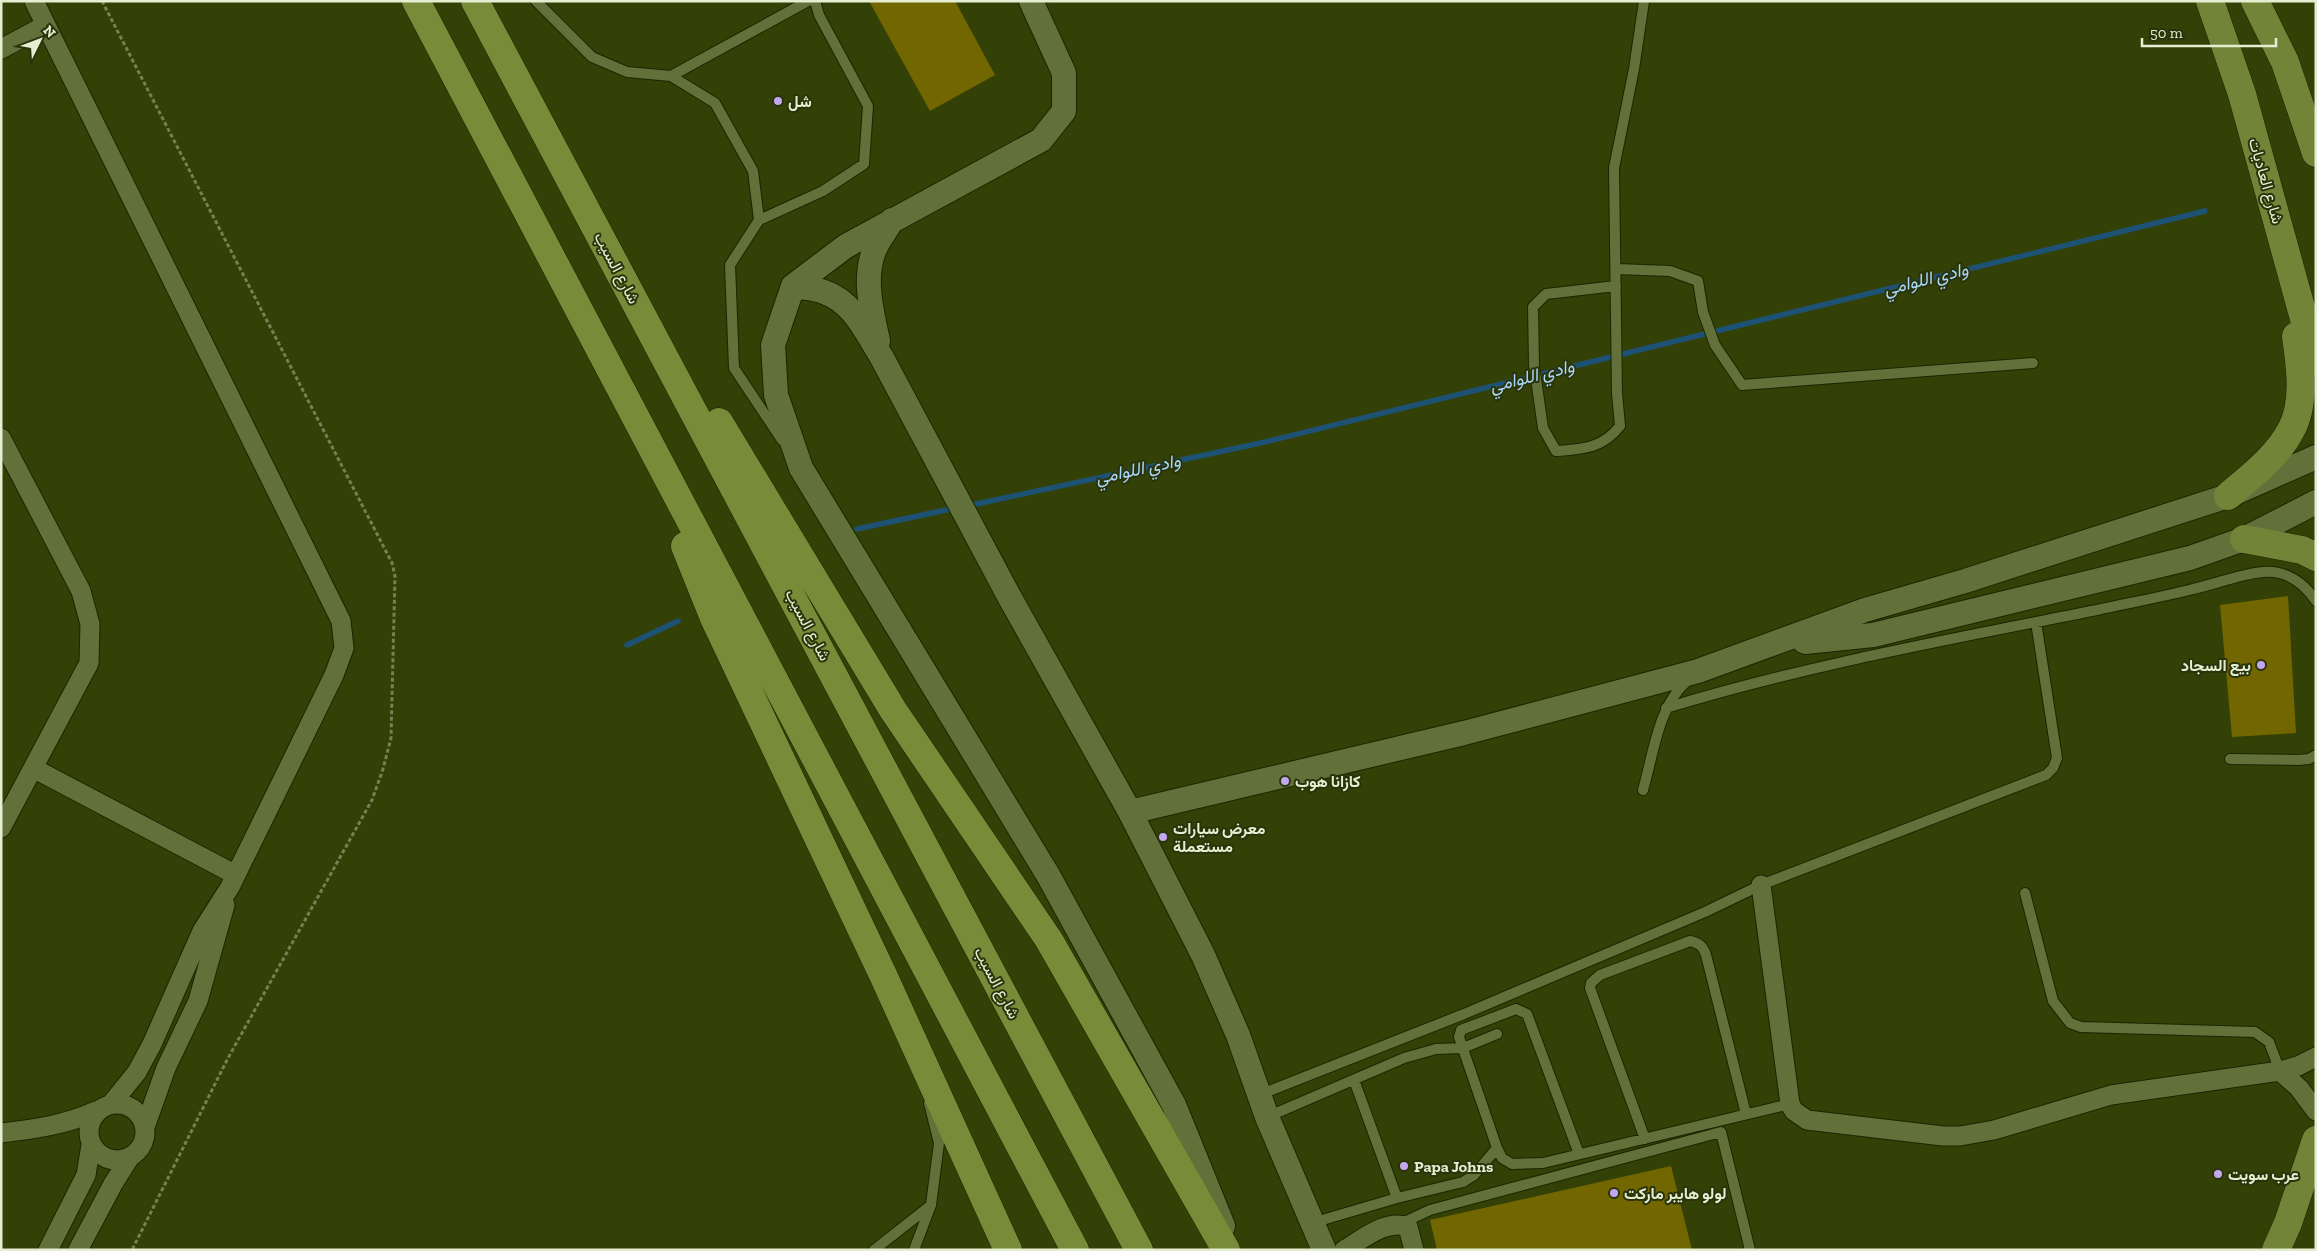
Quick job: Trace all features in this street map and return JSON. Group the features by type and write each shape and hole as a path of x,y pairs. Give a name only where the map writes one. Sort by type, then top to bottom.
{"highway":[{"path":"416,1 632,415 1075,1250"},
{"name":"شارع السيب","path":"475,1 1139,1250"},
{"path":"507,61 565,156 688,372 893,710 1049,940 1226,1250"},
{"path":"632,415 714,618 884,978 1008,1250"}],"main road":[{"name":"شارع العاديات","path":"2210,1 2242,94 2316,362"},
{"path":"2255,1 2285,62 2316,153"},
{"path":"2228,496 2275,452 2292,430 2299,406 2300,370 2283,238"},
{"path":"2244,539 2302,550 2316,557"},
{"path":"2276,1250 2288,1223 2316,1140"}],"street":[{"path":"34,1 340,621 344,648 334,676 233,881 202,931 152,1044 137,1072 88,1127 90,1140 86,1175 48,1250"},
{"path":"1031,1 1064,73 1064,111 1041,140 846,246 793,286 773,345 776,395 801,468 1048,875 1174,1105 1233,1250"},
{"path":"1,49 46,25"},
{"path":"881,356 871,306 869,279 874,251 893,219"},
{"path":"793,286 824,292 841,300 859,320 881,356 1010,598 1130,812 1204,955 1238,1035 1267,1117 1324,1250"},
{"path":"1,438 81,591 90,624 89,663 1,828"},
{"path":"1130,812 1464,733 1698,671 1865,610 1965,581 2228,496 2316,457"},
{"path":"1770,645 1873,635 2190,558 2244,539 2316,502"},
{"path":"33,768 233,881"},
{"path":"78,1250 113,1184 130,1157 142,1145 145,1127 166,1068 198,1001 233,881"},
{"path":"1761,885 1790,1104 1794,1111 1808,1120 1943,1136 1960,1136 1994,1130 2111,1095 2280,1071 2298,1066 2316,1057"},
{"path":"2280,1071 2300,1088 2316,1111"},
{"path":"1,1133 53,1126 78,1120 104,1107 130,1106 142,1119 145,1127"},
{"path":"53,1126 90,1140 96,1152 112,1160 130,1157"},
{"path":"1344,1250 1378,1231 1400,1224 1408,1227 1414,1250"}],"lane":[{"path":"536,1 592,57 627,72 672,76 715,103 753,171 759,220"},
{"path":"672,76 808,1"},
{"path":"801,468 734,368 730,265 759,220 823,191 864,164 868,106 819,15 815,1"},
{"path":"1616,286 1546,294 1533,307 1534,365 1543,428 1556,451 1588,448 1610,438 1620,426 1617,393 1616,269 1614,168 1634,69 1644,1"},
{"path":"1616,269 1670,271 1698,281 1704,312 1715,345 1742,385 2033,363"},
{"path":"1666,708 1741,685 1887,652 2174,594 2263,572 2280,573 2296,579 2309,590 2316,601"},
{"path":"1259,1095 1464,1014 1696,916 1761,885 2046,775 2053,768 2057,758 2036,622"},
{"path":"1643,790 1666,708 1676,690 1698,671"},
{"path":"2230,759 2298,760 2309,759 2316,755"},
{"path":"2025,893 2053,1001 2070,1023 2081,1027 2164,1027 2255,1032 2269,1042 2280,1071"},
{"path":"1645,1138 1590,988 1595,978 1690,941 1704,948 1746,1114"},
{"path":"884,978 918,1071 939,1143 931,1205 914,1250"},
{"path":"1579,1154 1527,1014 1516,1009 1463,1029 1459,1035 1497,1148 1502,1158 1512,1164 1543,1163 1790,1104"},
{"path":"1267,1117 1404,1058 1436,1049 1463,1048 1497,1034"},
{"path":"1354,1080 1397,1198"},
{"path":"1400,1224 1430,1210 1722,1132 1750,1250"},
{"path":"1312,1223 1397,1198 1463,1182 1474,1175 1497,1148"},
{"path":"874,1250 931,1205"}],"path":[{"path":"102,1 392,563 395,576 390,738 383,769 372,800 228,1058 132,1250"}],"building":[{"path":"869,1 955,1 995,75 930,111"},
{"path":"2288,596 2296,733 2232,737 2220,605"},
{"name":"لولو هايبر ماركت","path":"1671,1166 1692,1250 1437,1250 1430,1220"}],"waterway":[{"name":"وادي اللوامي","path":"967,506 1265,442 2205,211"},
{"name":"وادي اللوامي","path":"857,529 955,508"},
{"name":"وادي اللوامي","path":"627,645 678,621"}],"place":[{"name":"شل","path":"778,101"},
{"name":"بيع السجاد","path":"2261,665"},
{"name":"كازانا هوب","path":"1285,781"},
{"name":"معرض سيارات مستعملة","path":"1163,837"},
{"name":"Papa Johns","path":"1404,1166"},
{"name":"عرب سويت","path":"2218,1174"},
{"name":"لولو هايبر ماركت","path":"1614,1193"}]}
